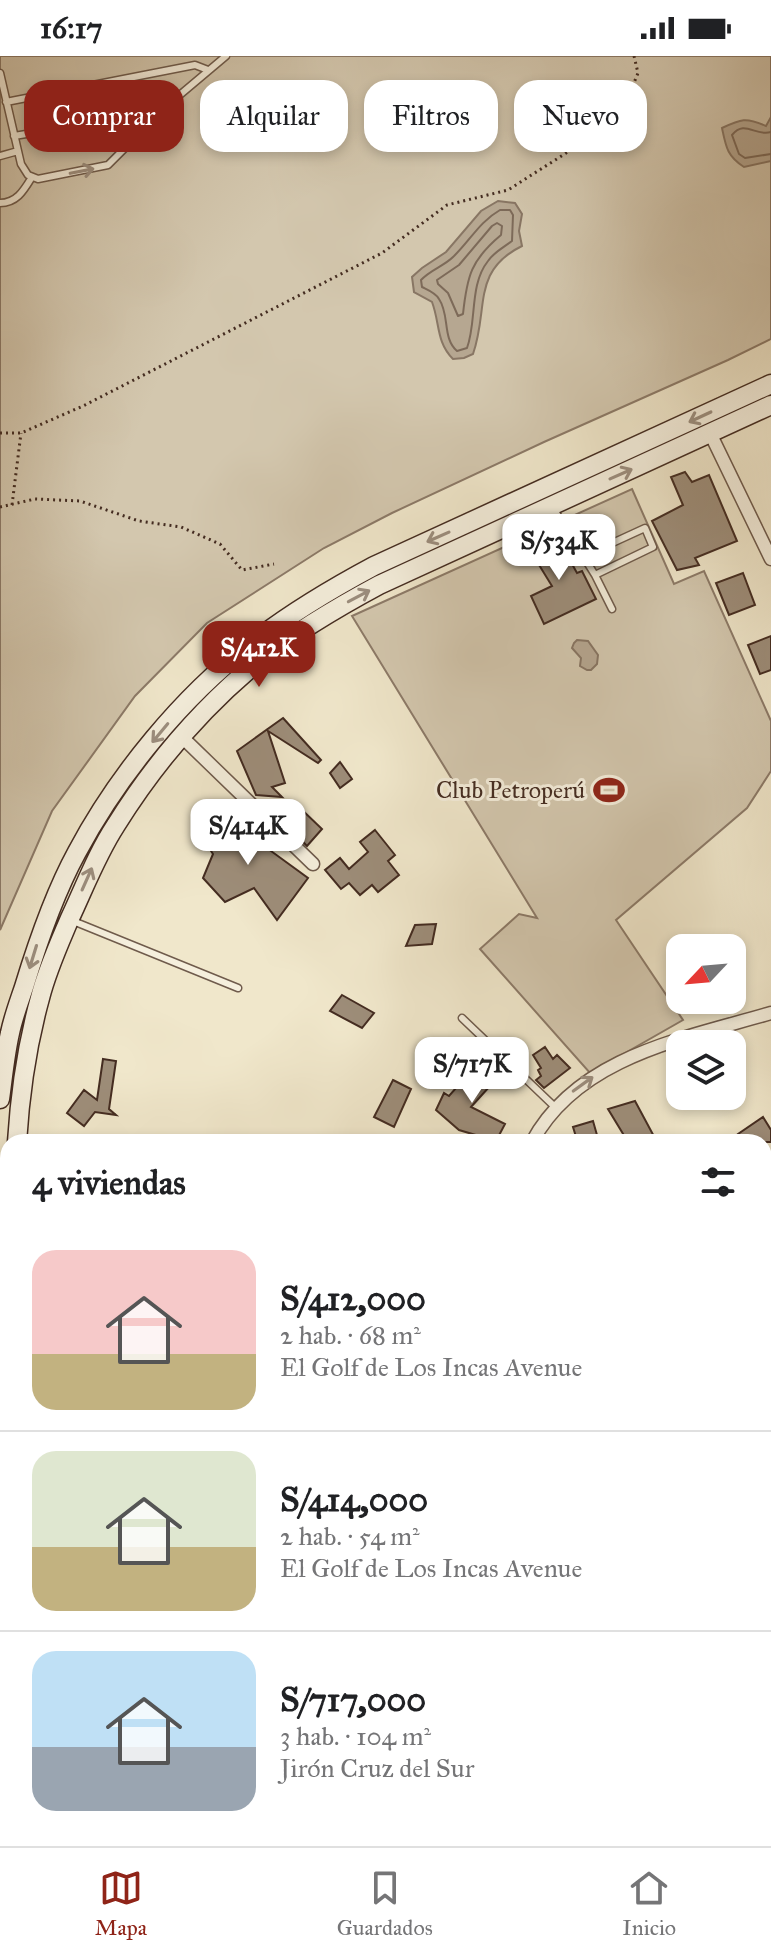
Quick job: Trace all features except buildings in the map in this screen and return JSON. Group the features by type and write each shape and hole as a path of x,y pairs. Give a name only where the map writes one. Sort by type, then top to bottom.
{"street":[{"path":"0,1099 9,1034 36,946 76,852 140,756 214,675 277,625 374,566 771,384"},
{"path":"17,1134 19,1108 37,1010 54,952 92,868 116,825 156,767 228,689 286,641 379,585 771,405"},
{"path":"710,433 771,559"},
{"path":"182,737 313,864"},
{"path":"536,1134 556,1108 599,1073 691,1036 771,1013"}],"lane":[{"path":"184,91 226,56"},
{"path":"6,102 195,65 208,70"},
{"path":"0,73 21,164 28,175 38,179 108,165 121,152"},
{"path":"14,136 24,134"},
{"path":"0,156 18,151"},
{"path":"0,203 17,198 32,177"},
{"path":"552,505 612,609"},
{"path":"584,556 645,528 653,547 595,575"},
{"path":"70,920 238,988"},
{"path":"462,1018 556,1108"}],"path":[{"path":"0,433 21,433 83,406 382,253 447,205 508,190 574,148 629,95 638,73 634,56"},
{"path":"12,505 21,433"},
{"path":"0,507 35,499 80,501 139,521 181,527 207,538 220,544 242,570 274,564"}],"shaded area":[{"path":"0,56 771,56 771,339 392,513 324,548 207,623 135,696 52,811 0,930"},
{"name":"Club Petroperú","path":"632,489 674,584 704,571 771,721 771,771 747,808 616,920 666,995 666,1014 679,1014 683,1020 590,1073 480,949 519,914 537,918 352,616"}],"water":[{"path":"771,117 771,161 744,167 728,150 722,128 744,120 766,126"},
{"path":"498,201 515,203 522,214 519,231 522,246 506,256 488,279 473,354 453,359 441,339 432,302 414,292 412,277 446,252 481,211"},
{"path":"577,640 588,641 598,655 597,664 591,670 580,666 581,658 572,648"}],"place":[{"name":"Club Petroperú","path":"609,790"}]}
